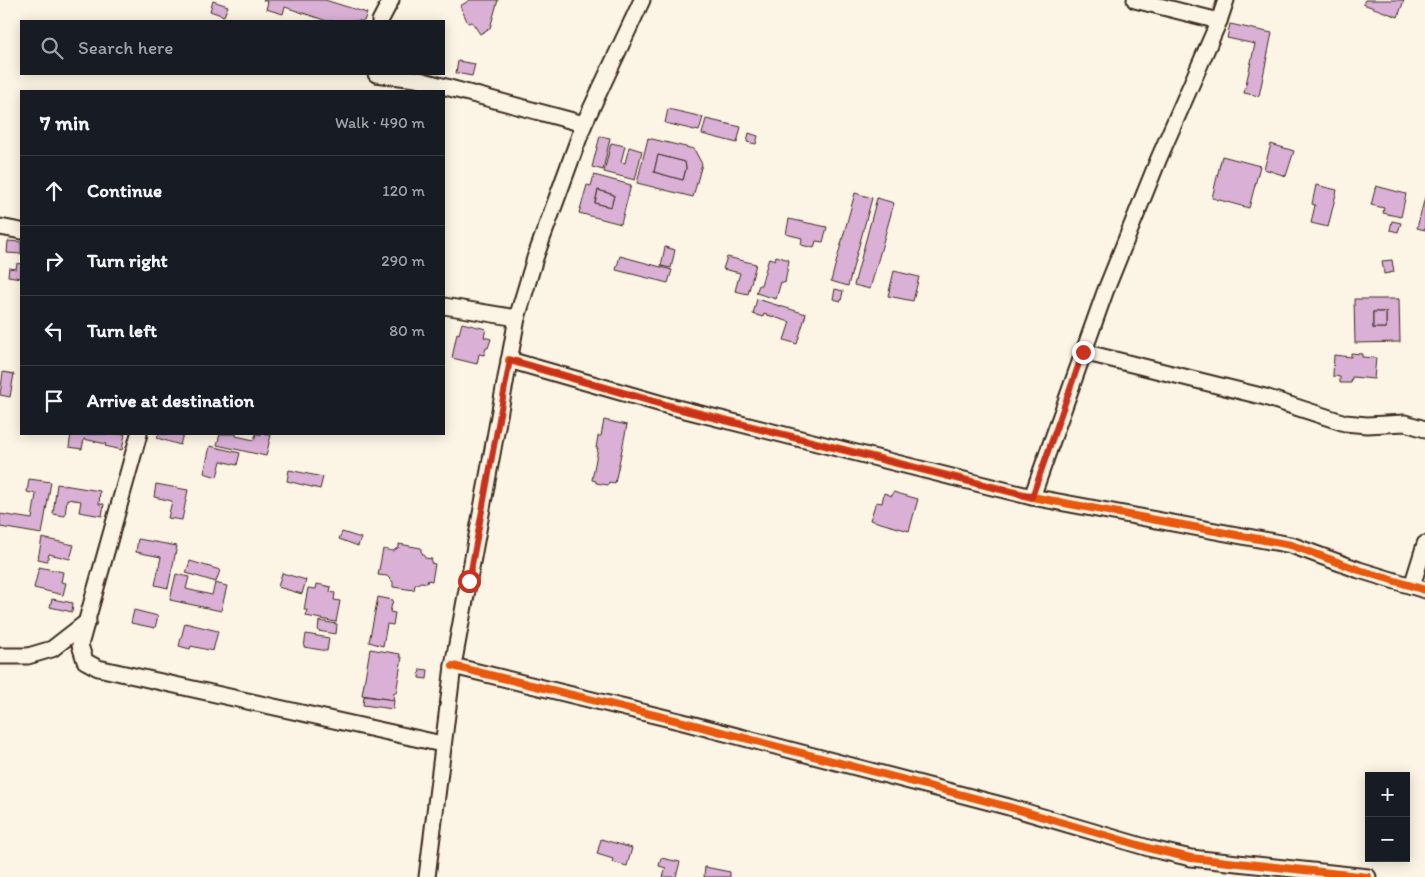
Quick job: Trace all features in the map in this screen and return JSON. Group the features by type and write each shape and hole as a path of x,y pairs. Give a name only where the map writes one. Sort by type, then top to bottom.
{"street":[{"path":"381,20 391,0"},
{"path":"427,877 453,666 517,318 535,258 584,124 642,0"},
{"path":"1134,0 1219,21"},
{"path":"1032,497 1104,292 1155,167 1219,21 1226,0"},
{"path":"384,75 416,79 584,124"},
{"path":"0,227 20,231"},
{"path":"445,306 517,318"},
{"path":"1083,352 1265,397 1345,423 1366,425 1405,424 1425,429"},
{"path":"510,360 668,406 1032,497 1292,545 1358,570 1418,588 1425,544"},
{"path":"139,435 80,645 85,662 98,668 442,744"},
{"path":"0,656 28,656 52,649 88,621"},
{"path":"453,666 683,722 1000,804 1152,849 1191,858 1368,877"}],"building":[{"path":"263,0 325,0 367,13 364,20 324,20 285,7 283,14 266,9 268,2"},
{"path":"470,0 498,0 490,28 480,34 472,22 468,23 460,6"},
{"path":"1365,0 1404,0 1398,17 1363,4"},
{"path":"213,1 228,6 224,16 210,11"},
{"path":"1230,24 1272,33 1259,96 1244,93 1255,44 1227,38"},
{"path":"458,61 475,64 472,76 456,73"},
{"path":"668,109 703,117 699,131 665,123"},
{"path":"706,119 741,127 737,143 702,134"},
{"path":"749,133 758,136 756,144 747,142"},
{"path":"600,136 610,138 603,170 592,167"},
{"path":"648,138 694,149 702,164 693,197 637,183","holes":["658,155 685,162 686,168 683,180 654,172"]},
{"path":"611,143 625,146 621,162 625,163 629,147 642,151 635,180 604,172"},
{"path":"1271,144 1294,151 1286,176 1264,169"},
{"path":"658,155 685,162 686,168 683,180 654,172"},
{"path":"1222,156 1260,166 1249,208 1212,198"},
{"path":"594,175 631,185 621,224 579,213 587,185 591,186","holes":["598,190 614,195 611,207 595,203"]},
{"path":"1316,185 1337,190 1328,227 1311,223 1315,205 1312,204"},
{"path":"1376,186 1406,194 1401,217 1383,213 1384,208 1371,205"},
{"path":"598,190 614,195 611,207 595,203"},
{"path":"855,193 872,198 848,286 831,281"},
{"path":"1425,197 1425,230 1417,228"},
{"path":"877,198 894,203 870,289 854,285"},
{"path":"789,219 827,227 823,242 816,241 814,248 801,245 802,238 786,234"},
{"path":"1392,221 1401,223 1398,232 1390,230"},
{"path":"8,241 20,242 20,254 7,253"},
{"path":"665,247 675,250 671,268 661,266"},
{"path":"620,256 672,270 668,283 616,270"},
{"path":"776,256 789,260 785,283 781,282 776,299 756,293 759,285 761,285 769,258 775,260"},
{"path":"727,257 756,264 748,294 735,291 740,273 723,269"},
{"path":"1392,260 1394,272 1384,274 1382,261"},
{"path":"17,263 20,264 20,278 8,276 9,268 16,269"},
{"path":"894,271 919,277 913,301 888,296"},
{"path":"835,289 843,291 841,301 833,299"},
{"path":"757,299 806,314 797,344 784,340 790,322 764,314 763,317 753,314"},
{"path":"1354,299 1399,299 1400,342 1355,343","holes":["1373,312 1386,312 1386,328 1373,328"]},
{"path":"1373,312 1386,312 1386,328 1373,328"},
{"path":"462,323 486,329 484,337 491,339 484,355 479,354 477,364 452,358 457,333 459,334"},
{"path":"1351,353 1362,354 1362,357 1376,358 1374,379 1352,377 1351,383 1340,383 1340,377 1333,376 1334,355 1351,357"},
{"path":"3,372 14,374 10,397 0,395"},
{"path":"604,420 627,425 615,483 609,482 608,485 596,483 596,481 592,480 598,448 596,448 598,436 601,436"},
{"path":"71,435 125,435 122,450 84,439 82,449 69,447"},
{"path":"158,435 183,435 180,445 157,438"},
{"path":"220,435 236,435 254,440 256,435 271,435 266,456 217,445"},
{"path":"210,446 240,453 237,465 221,461 217,477 204,473"},
{"path":"289,470 323,477 320,489 287,481"},
{"path":"29,479 51,482 42,534 0,527 0,514 32,519 36,494 27,492"},
{"path":"57,484 100,491 99,504 104,504 102,516 79,512 81,501 67,499 65,516 53,514"},
{"path":"156,484 188,490 182,520 168,518 172,501 154,497"},
{"path":"893,492 918,499 909,531 870,520 876,502 882,503 884,493 892,496"},
{"path":"342,532 361,538 358,546 339,539"},
{"path":"42,538 74,545 70,559 49,554 47,561 38,559"},
{"path":"138,539 177,546 168,588 155,585 161,557 136,552"},
{"path":"399,544 421,548 425,558 432,559 431,563 435,564 432,581 428,580 427,583 421,582 415,585 414,590 393,587 393,582 387,576 378,575 383,549 393,551 399,547"},
{"path":"190,561 220,570 216,582 186,573"},
{"path":"39,567 63,572 61,582 66,583 63,595 34,588"},
{"path":"282,573 306,580 302,594 278,587"},
{"path":"176,574 189,577 186,589 212,595 215,583 227,586 221,611 170,600"},
{"path":"317,584 331,587 330,592 335,593 334,600 340,601 336,622 306,616 307,610 304,610 308,588 316,589"},
{"path":"378,597 393,600 390,612 395,613 393,625 387,624 383,646 369,642"},
{"path":"52,599 73,603 72,612 50,607"},
{"path":"134,610 158,616 155,628 131,623"},
{"path":"319,621 337,624 336,634 318,631"},
{"path":"185,623 218,631 213,651 191,646 190,649 179,646"},
{"path":"306,634 329,638 327,651 304,647"},
{"path":"370,649 400,654 400,657 402,657 396,693 394,693 393,700 362,695"},
{"path":"420,669 428,670 427,679 419,678"},
{"path":"364,696 394,700 393,709 363,705"},
{"path":"601,839 632,848 627,866 612,862 613,859 597,854"},
{"path":"661,858 680,862 676,877 663,877 666,868 659,866"},
{"path":"705,867 730,872 730,877 704,877"}],"cycle path":[{"path":"509,360 669,406 1032,497 1291,545 1359,570 1425,590"},
{"path":"453,666 683,722 1009,807 1152,849 1191,858 1368,877"}],"route":[{"path":"469,581 510,360 668,406 1032,497 1083,352"}]}
